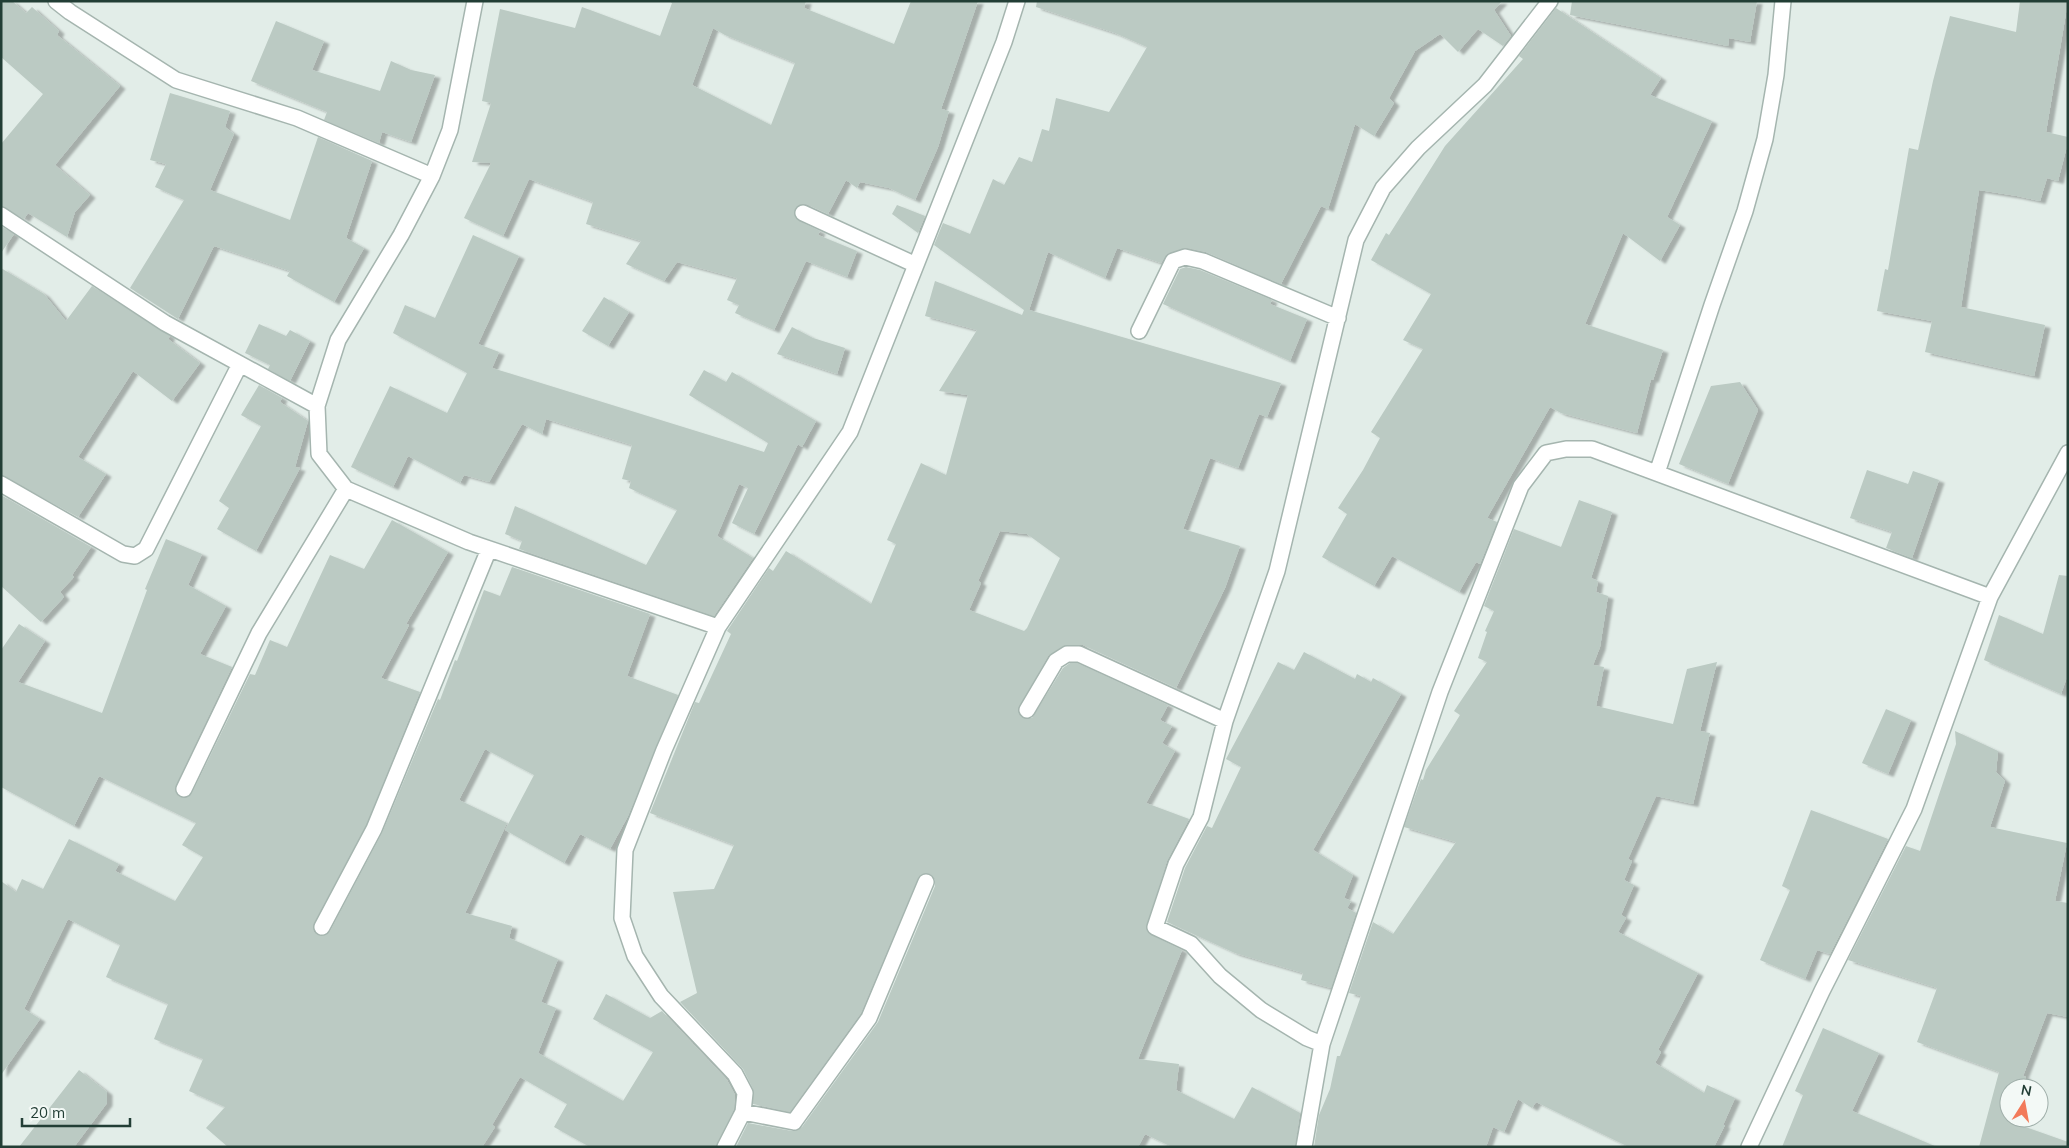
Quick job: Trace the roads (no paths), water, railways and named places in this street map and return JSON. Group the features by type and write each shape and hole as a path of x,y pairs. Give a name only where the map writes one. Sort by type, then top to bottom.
{"street":[{"path":"56,1 176,80 297,118 432,176"},
{"path":"475,1 450,130 432,176 401,235 338,340 317,406 319,454 346,489 469,542 718,626"},
{"path":"725,1147 743,1112 744,1093 735,1074 661,996 635,956 622,918 625,850 664,750 718,626 850,432 1004,42 1017,1"},
{"path":"1322,1044 1307,1038 1261,1010 1220,976 1190,944 1155,927 1176,864 1201,817 1224,721 1277,570 1356,240 1383,188 1418,148 1485,85 1550,1"},
{"path":"1657,473 1744,211 1765,139 1776,75 1784,1"},
{"path":"803,213 916,265"},
{"path":"1,215 165,323 317,406"},
{"path":"1139,331 1173,261 1185,257 1203,261 1338,318"},
{"path":"1,484 123,554 135,556 146,549 240,364"},
{"path":"1304,1147 1322,1044 1440,692 1521,486 1546,453 1566,449 1592,449 1990,597"},
{"path":"1749,1147 1822,991 1914,809 1990,597 2068,453"},
{"path":"184,789 258,632 346,489"},
{"path":"322,927 374,829 489,548"},
{"path":"1027,710 1056,661 1067,654 1079,654 1224,721"},
{"path":"743,1112 794,1122 869,1018 926,882"}]}
